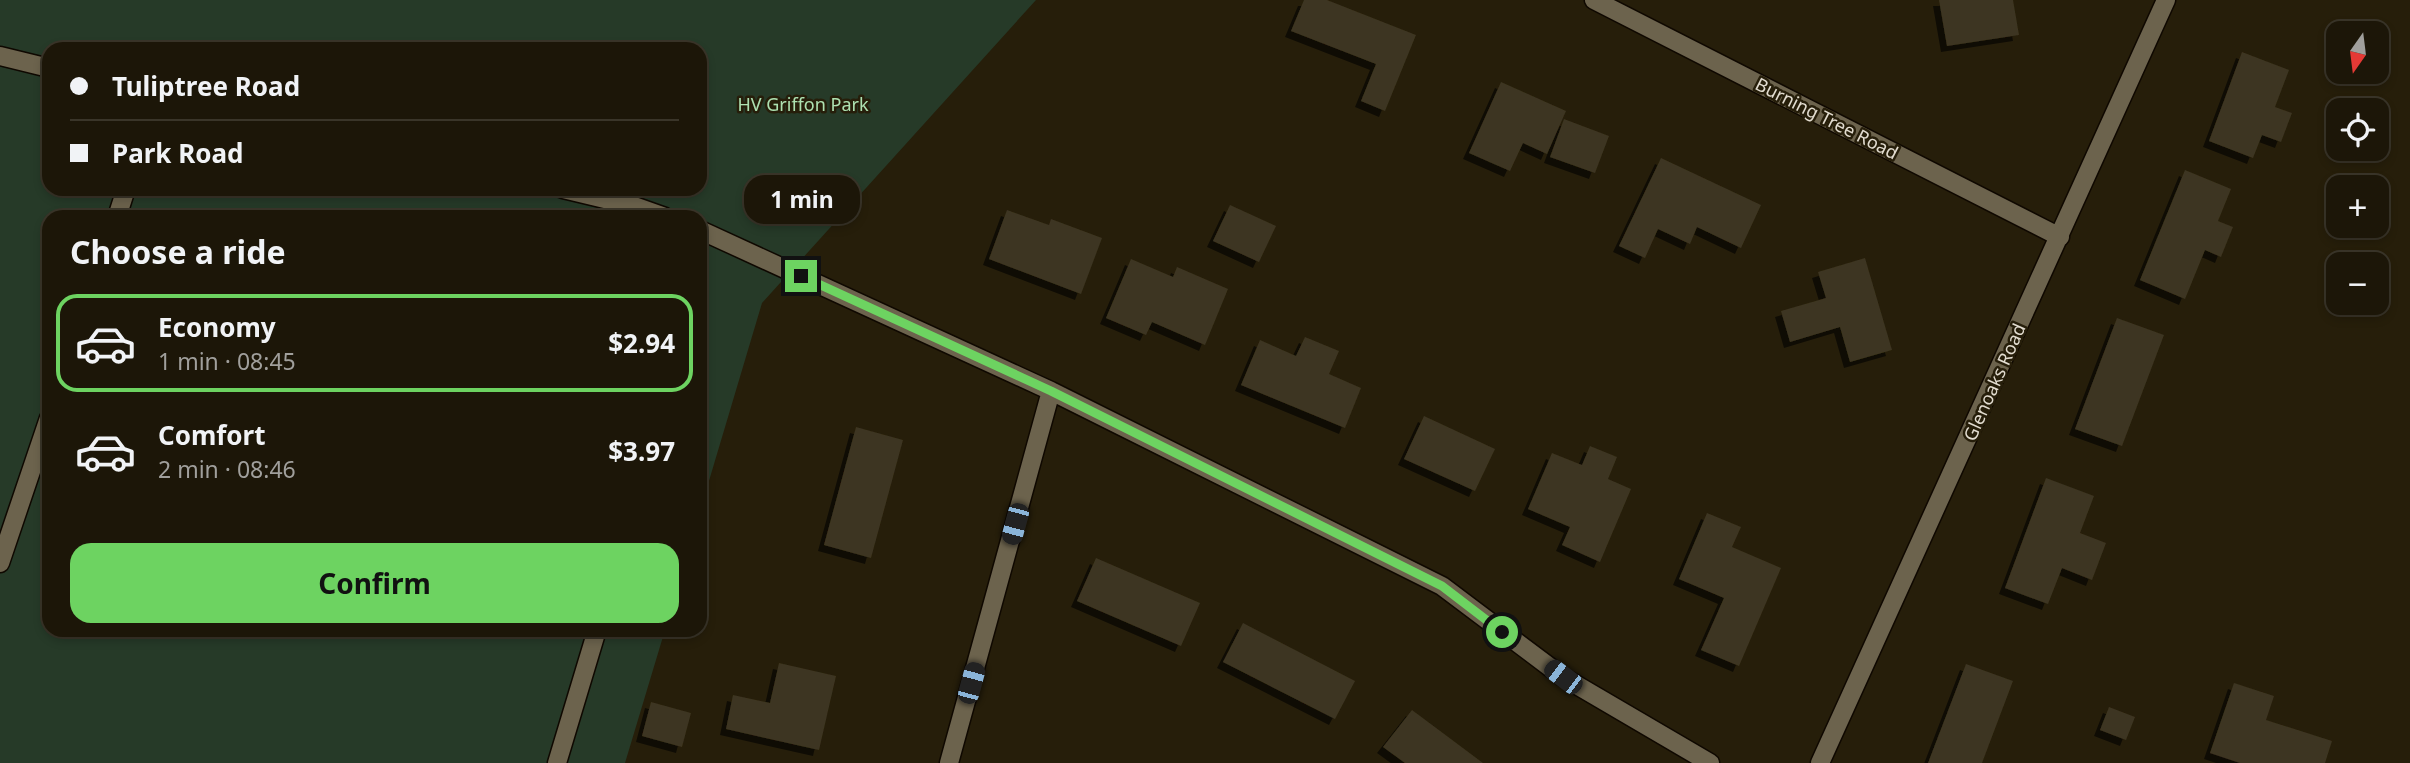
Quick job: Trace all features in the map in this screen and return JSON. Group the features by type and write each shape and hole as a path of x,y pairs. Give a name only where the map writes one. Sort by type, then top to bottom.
{"street":[{"name":"Burning Tree Road","path":"1594,0 2060,237"},
{"name":"Glenoaks Road","path":"1820,763 2166,0"},
{"path":"0,56 42,66"},
{"path":"592,196 645,210"},
{"path":"707,233 1051,391 1442,586 1563,677 1710,763"},
{"path":"949,763 1051,391"},
{"path":"0,563 42,439"},
{"path":"556,763 595,637"}],"green space":[{"name":"HV Griffon Park","path":"0,0 1036,0 762,303 707,488 707,210 42,210 42,637 663,637 625,763 0,763"}],"building":[{"path":"1304,0 1327,0 1416,35 1385,111 1361,101 1376,64 1291,31"},
{"path":"1939,0 2013,0 2019,35 1947,46"},
{"path":"2242,52 2289,70 2275,107 2292,113 2281,142 2262,135 2253,158 2209,141"},
{"path":"1501,82 1566,111 1547,154 1523,143 1510,171 1469,153"},
{"path":"1564,119 1609,136 1595,173 1550,157"},
{"path":"1661,158 1761,205 1741,248 1697,227 1690,244 1658,229 1645,258 1619,246"},
{"path":"2185,170 2231,189 2218,221 2233,227 2221,257 2205,250 2185,299 2140,280"},
{"path":"1230,205 1276,226 1259,262 1213,241"},
{"path":"1007,210 1049,225 1051,219 1102,238 1081,294 989,259"},
{"path":"1865,258 1892,350 1850,362 1840,327 1790,342 1781,311 1826,298 1818,272"},
{"path":"1131,259 1173,277 1177,267 1228,289 1205,345 1152,322 1146,335 1106,318"},
{"path":"2117,318 2164,335 2122,446 2075,429"},
{"path":"1305,337 1339,351 1329,374 1361,388 1345,428 1241,385 1260,340 1296,356"},
{"path":"1424,416 1495,449 1475,491 1404,459"},
{"path":"856,427 903,440 871,558 824,545"},
{"path":"1590,446 1617,457 1608,479 1631,489 1600,562 1562,545 1570,527 1528,509 1552,453 1582,465"},
{"path":"2046,478 2094,496 2080,533 2106,543 2092,580 2062,568 2048,604 2005,588"},
{"path":"1707,513 1741,527 1732,547 1781,568 1739,666 1701,650 1724,598 1679,579"},
{"path":"1096,558 1200,603 1181,646 1077,601"},
{"path":"1243,623 1355,681 1335,719 1223,662"},
{"path":"779,663 836,676 819,750 726,729 733,695 770,703"},
{"path":"1966,664 2013,681 1982,763 1928,763"},
{"path":"2234,683 2274,696 2266,720 2332,741 2325,763 2240,763 2210,753"},
{"path":"651,702 691,713 682,747 642,736"},
{"path":"2109,707 2135,717 2126,740 2100,730"},
{"path":"1412,710 1483,763 1405,763 1383,747"}],"route":[{"path":"801,276 1051,391 1442,586 1502,632"}]}
